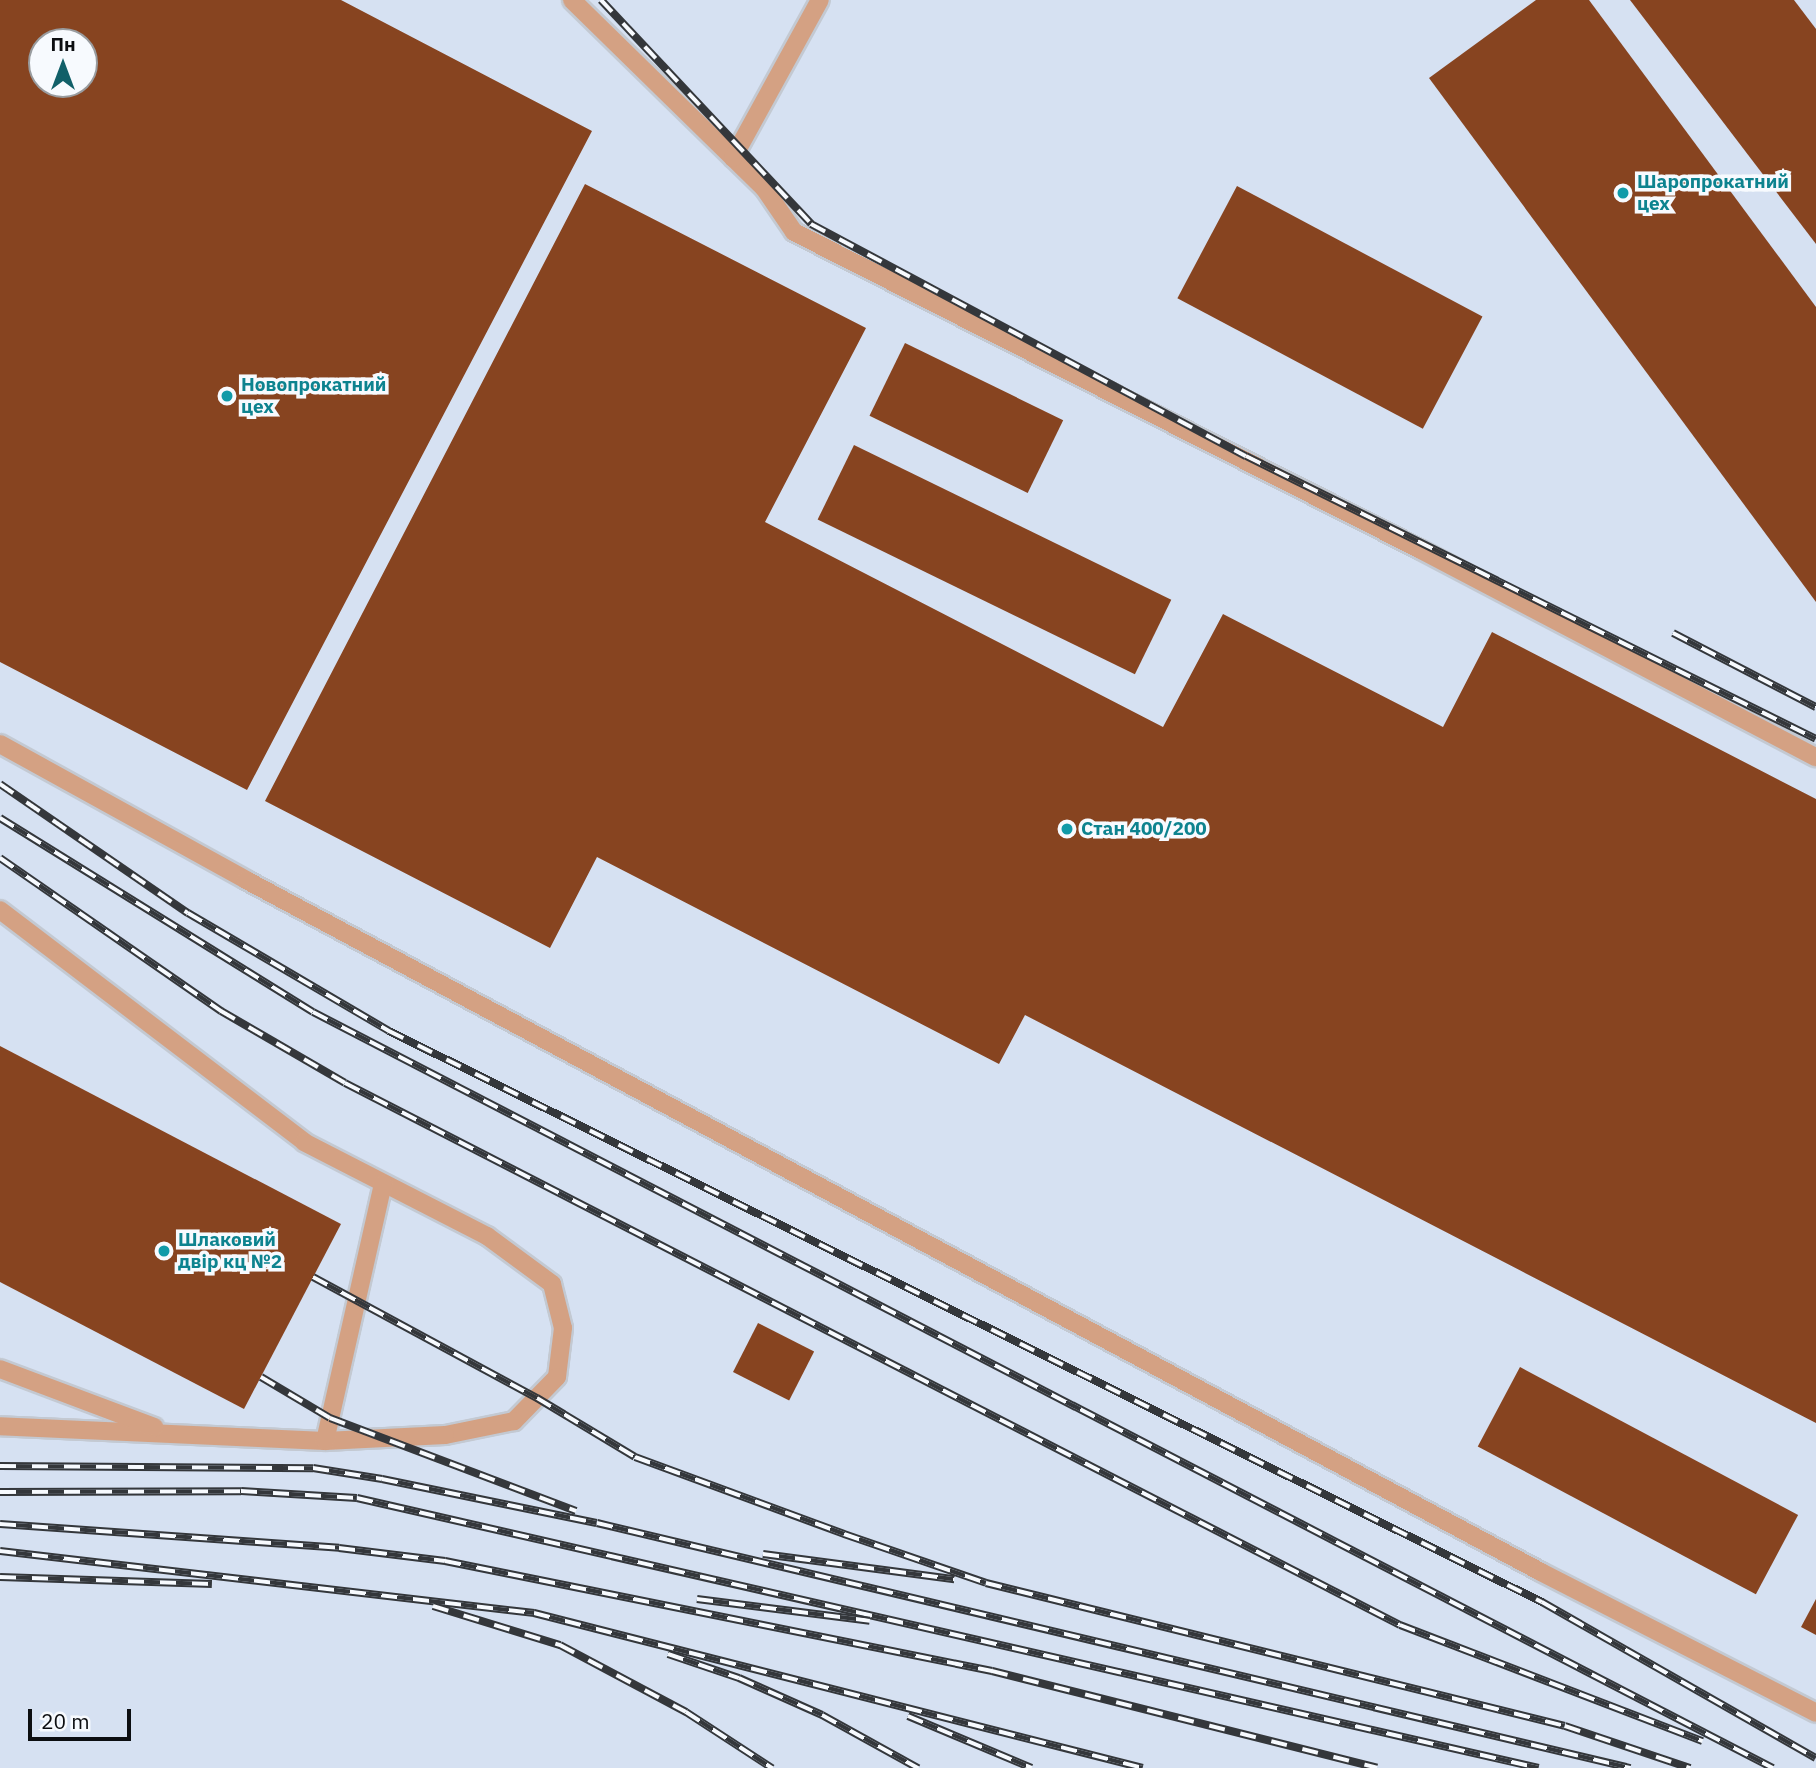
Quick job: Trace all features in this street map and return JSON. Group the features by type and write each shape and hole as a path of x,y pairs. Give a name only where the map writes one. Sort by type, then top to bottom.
{"lane":[{"path":"572,0 764,188 794,232 1421,550 1816,757"},
{"path":"733,158 820,0"},
{"path":"0,744 270,894 1529,1566 1816,1713"},
{"path":"0,910 304,1142 487,1236 552,1284 563,1328 557,1377 514,1421 445,1435 325,1441 0,1426"},
{"path":"325,1441 383,1183"},
{"path":"0,1369 57,1394 174,1434"}],"shaded area":[{"path":"0,0 1816,0 1816,1768 0,1768"}],"building":[{"name":"Новопрокатний цех","path":"0,0 341,0 592,131 247,790 0,662"},
{"name":"Шаропрокатний цех","path":"1536,0 1589,0 1816,307 1816,602 1429,78"},
{"path":"1630,0 1794,0 1816,29 1816,244"},
{"name":"Стан 400/200","path":"585,184 866,328 765,522 1163,727 1223,614 1443,727 1492,632 1816,799 1816,1423 1025,1015 999,1064 597,857 550,948 265,801"},
{"path":"1237,186 1482,317 1423,429 1177,298"},
{"path":"905,343 1063,420 1028,493 869,416"},
{"path":"854,445 1171,600 1135,674 818,520"},
{"name":"Шлаковий двір кц №2","path":"0,1046 341,1224 244,1409 0,1282"},
{"path":"758,1323 814,1352 789,1401 733,1372"},
{"path":"1520,1367 1798,1515 1756,1594 1478,1446"},
{"path":"1816,1599 1816,1635 1801,1627"}],"railway":[{"path":"601,0 811,224 1246,456 1816,739"},
{"path":"1673,633 1816,707"},
{"path":"0,784 188,913 389,1031 1542,1602 1816,1758"},
{"path":"0,818 313,1012 1773,1768"},
{"path":"0,858 221,1011 345,1083 1400,1625 1702,1741"},
{"path":"313,1277 537,1398 635,1457 844,1534 986,1583 1565,1726 1690,1768"},
{"path":"261,1377 330,1418 576,1511"},
{"path":"0,1466 313,1468 382,1479 597,1523 1630,1768"},
{"path":"0,1492 241,1491 357,1498 1539,1768"},
{"path":"0,1524 339,1548 445,1561 992,1671 1377,1768"},
{"path":"0,1551 534,1613 1143,1768"},
{"path":"763,1554 954,1579"},
{"path":"0,1577 212,1584"},
{"path":"697,1599 870,1621"},
{"path":"433,1606 560,1645 686,1712 772,1768"},
{"path":"668,1654 739,1678 822,1715 918,1768"},
{"path":"908,1716 1032,1768"}],"place":[{"name":"Шаропрокатний цех","path":"1623,193"},
{"name":"Новопрокатний цех","path":"227,396"},
{"name":"Стан 400/200","path":"1067,829"},
{"name":"Шлаковий двір кц №2","path":"164,1251"}]}
